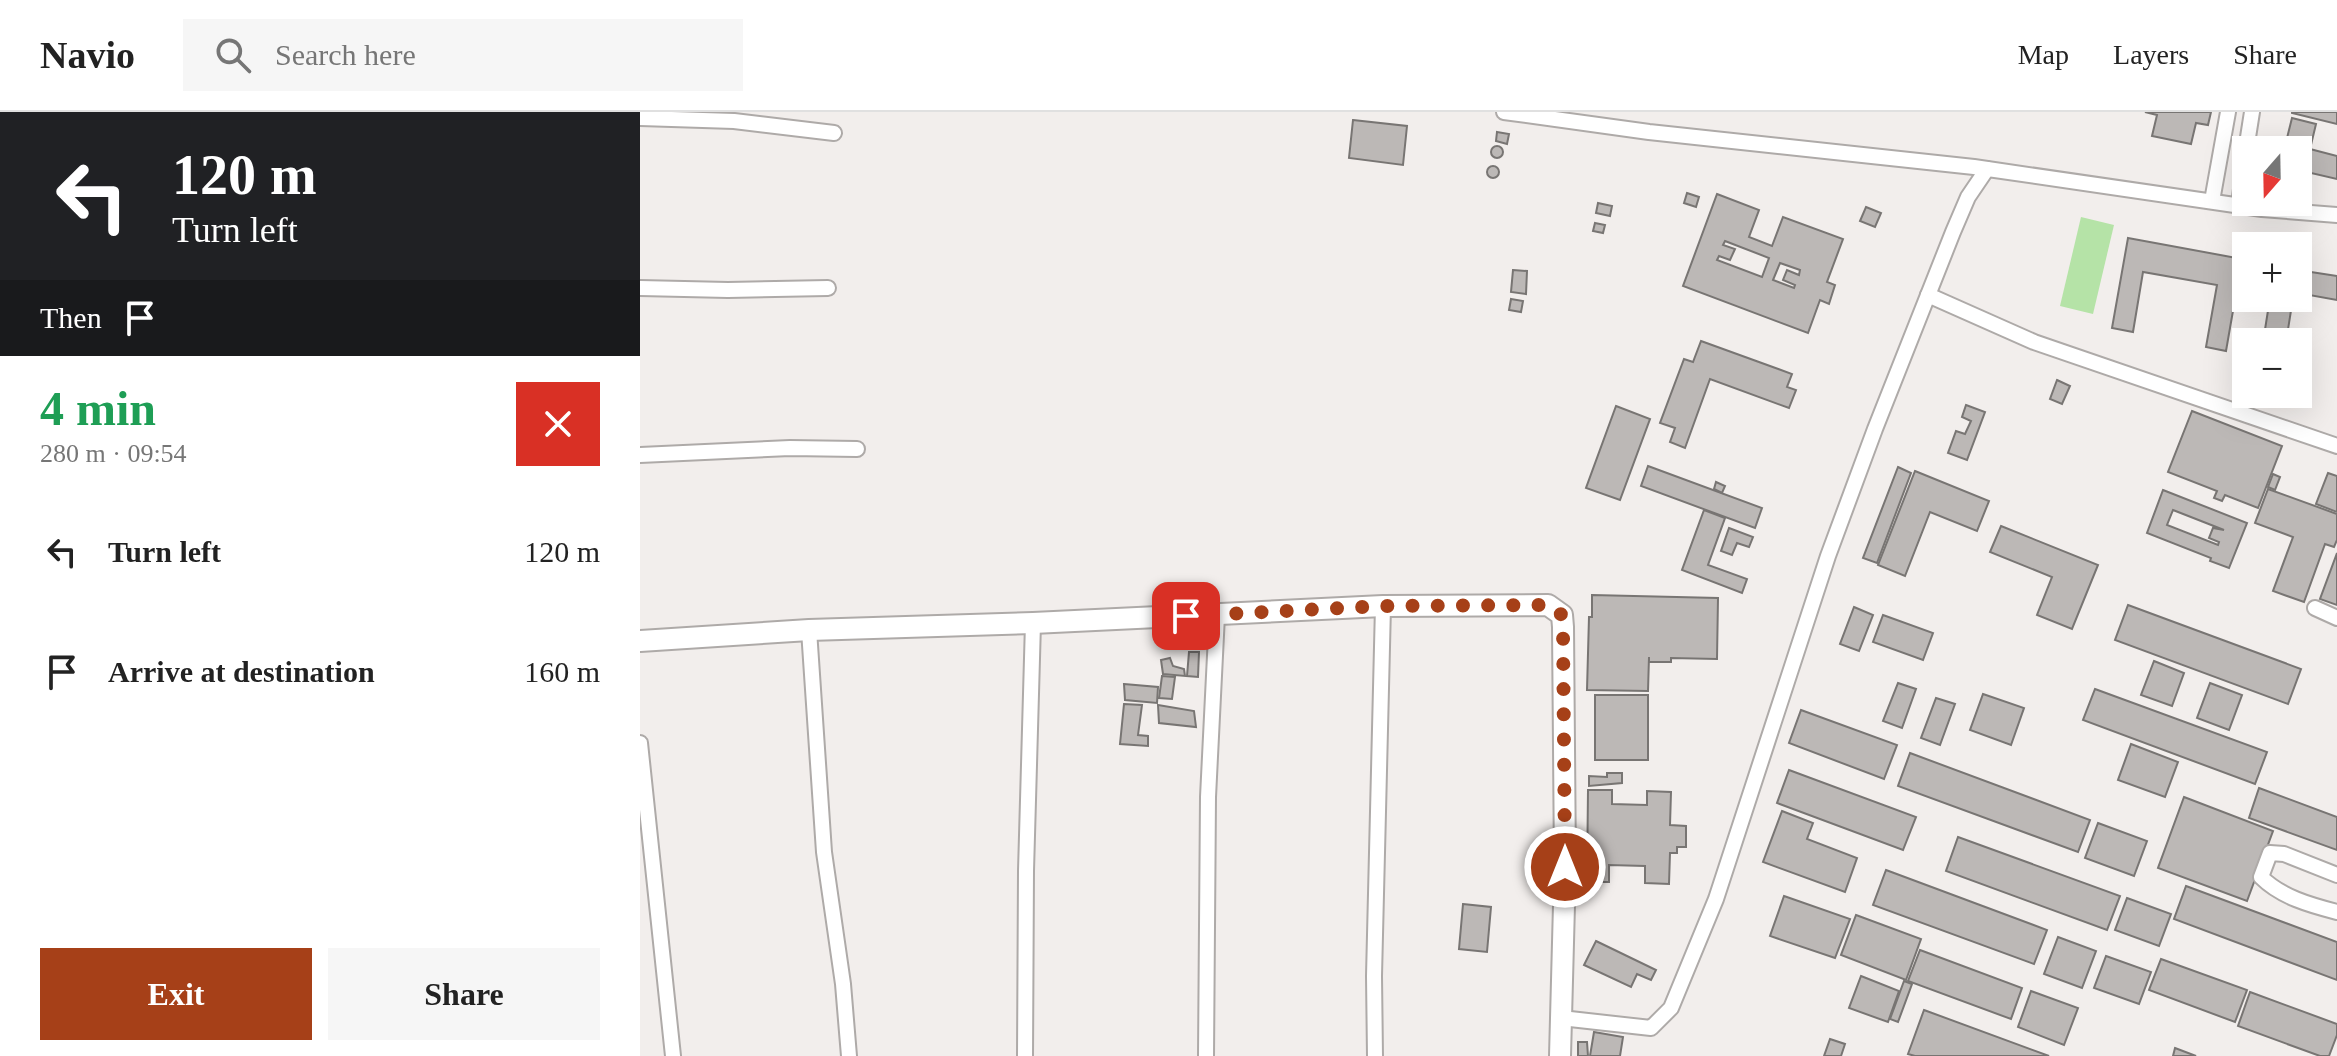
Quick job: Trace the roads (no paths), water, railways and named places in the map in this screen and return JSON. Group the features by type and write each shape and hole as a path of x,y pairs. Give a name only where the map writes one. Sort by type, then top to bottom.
{"main road":[{"path":"640,641 809,630 1383,606 1548,605 1562,615 1565,867 1560,1056"}],"street":[{"path":"1504,112 1649,132 1987,169 2232,204"},
{"path":"2212,201 2228,112"},
{"path":"2248,136 2252,112"},
{"path":"640,118 734,121 834,133"},
{"path":"1561,1018 1651,1028 1671,1008 1716,899 1828,556 1968,197 1987,169"},
{"path":"2312,212 2337,215"},
{"path":"640,288 828,288"},
{"path":"1928,295 2034,342 2337,446"},
{"path":"640,455 790,448 857,449"},
{"path":"1375,1056 1374,947 1383,606"},
{"path":"2315,608 2337,618"},
{"path":"1206,1056 1208,797 1217,615"},
{"path":"1025,1056 1026,871 1033,623"},
{"path":"809,630 824,852 843,984 849,1056"},
{"path":"640,743 673,1056"},
{"path":"2337,875 2284,854 2270,853 2261,877 2279,891 2337,912"}]}
